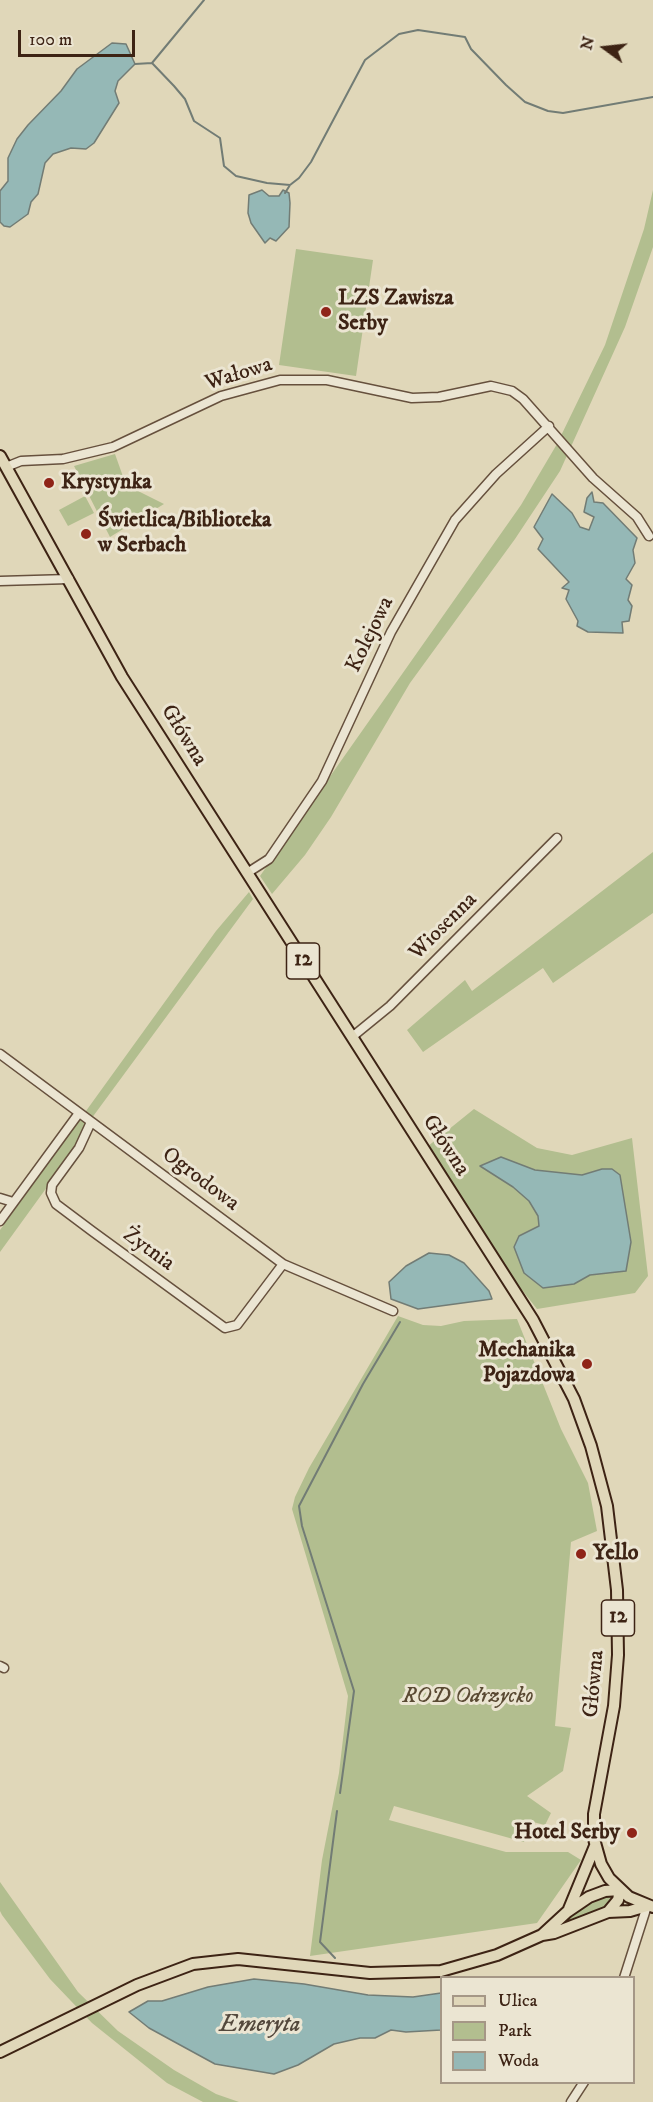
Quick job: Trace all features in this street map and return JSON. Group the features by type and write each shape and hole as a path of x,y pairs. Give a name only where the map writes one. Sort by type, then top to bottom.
{"main road":[{"name":"Główna","path":"0,456 122,677 550,1348 574,1398 598,1470 612,1534 618,1631 614,1706 594,1814 595,1846 604,1871 620,1890 650,1906"},
{"path":"567,1912 595,1846"},
{"path":"542,1935 567,1912 601,1892 620,1890 618,1900 608,1912"},
{"path":"0,2052 126,1990 193,1964 238,1959 370,1973 431,1972 497,1955 542,1935 554,1933 608,1912 630,1911 650,1906"}],"street":[{"name":"Wałowa","path":"6,467 21,461 63,459 113,447 235,391 295,378 327,380 412,398 439,397 481,386 503,387 523,399 593,478 637,517 649,536"},
{"name":"Kolejowa","path":"247,873 269,859 322,781 391,632 455,520 496,474 549,426"},
{"path":"0,581 69,579"},
{"name":"Wiosenna","path":"352,1037 422,975 557,838"},
{"name":"Ogrodowa","path":"0,1054 283,1264 314,1275 393,1311"},
{"path":"0,1221 79,1113"},
{"name":"Żytnia","path":"92,1122 79,1148 52,1185 51,1193 56,1204 92,1231 225,1328 237,1325 283,1264"},
{"path":"0,1198 13,1202"},
{"path":"624,1976 650,1906"},
{"path":"571,2102 583,2084"}],"green space":[{"path":"653,190 653,247 625,327 560,471 515,539 410,683 331,817 305,855 272,894 260,876 521,505 557,444 605,345 644,229"},
{"name":"LZS Zawisza Serby","path":"296,249 373,260 356,376 279,365"},
{"path":"115,454 126,485 164,504 110,537 74,466"},
{"path":"85,496 94,513 68,526 59,510"},
{"path":"653,852 653,913 553,983 543,968 423,1052 407,1030 465,980 472,991"},
{"path":"249,892 253,899 83,1130 79,1143 0,1252 0,1230 216,931"},
{"path":"474,1109 537,1148 572,1155 632,1138 648,1276 635,1293 537,1309 472,1227 422,1151"},
{"name":"ROD Odrzycko","path":"398,1316 423,1325 441,1326 464,1321 517,1319 561,1429 588,1483 597,1531 571,1542 555,1726 571,1728 563,1771 527,1796 551,1813 545,1825 533,1822 524,1842 394,1806 389,1820 506,1852 568,1852 581,1860 537,1923 310,1956 322,1860 339,1773 348,1696 292,1509 295,1497 309,1468"},
{"path":"0,1882 78,1992 118,2031 174,2070 216,2094 239,2102 203,2102 167,2083 92,2023 50,1979 2,1915"},
{"path":"615,1893 611,1904 552,1931 559,1922 591,1901"}],"water":[{"path":"112,43 126,44 135,64 118,81 115,91 119,103 94,143 86,149 71,148 53,154 45,163 38,194 31,202 28,214 10,227 4,226 0,222 0,191 8,181 8,158 17,139 61,91 77,69"},
{"path":"262,190 269,196 279,196 283,190 289,193 290,203 289,227 276,241 270,238 265,243 251,223 248,213 249,195"},
{"path":"592,492 594,502 603,503 637,538 633,550 635,563 626,579 632,585 628,600 632,606 629,621 622,622 623,633 588,632 577,626 578,621 566,599 569,590 562,588 569,582 538,549 543,539 534,527 552,494 572,513 580,527 589,530 594,517 584,512 587,498"},
{"path":"501,1157 535,1170 582,1175 602,1169 612,1169 620,1175 631,1242 626,1271 590,1275 574,1284 543,1288 524,1273 514,1247 519,1236 539,1226 538,1216 529,1201 513,1187 480,1166"},
{"path":"429,1253 449,1255 464,1263 489,1291 492,1299 418,1309 391,1299 389,1282 406,1266"},
{"name":"Emeryta","path":"254,1979 304,1984 368,1995 413,1997 440,1993 440,2030 406,2032 391,2030 375,2038 360,2038 334,2044 298,2065 274,2074 215,2064 149,2028 129,2012 148,2001 162,2001 208,1987"}],"waterway":[{"path":"152,63 204,0"},
{"path":"285,193 311,162 365,60 399,34 418,30 465,37 471,49 525,102 548,111 563,113 653,97"},
{"path":"135,64 152,63 174,86 185,99 194,121 220,138 224,166 236,176 267,183 290,185"},
{"path":"340,1793 354,1691 302,1526 299,1506 363,1384 400,1322"},
{"path":"335,1958 320,1942 337,1811"}],"place":[{"name":"LZS Zawisza Serby","path":"326,312"},
{"name":"Krystynka","path":"49,483"},
{"name":"Świetlica/Biblioteka w Serbach","path":"86,534"},
{"name":"Mechanika Pojazdowa","path":"587,1364"},
{"name":"Yello","path":"581,1554"},
{"name":"Hotel Serby","path":"632,1833"}]}
